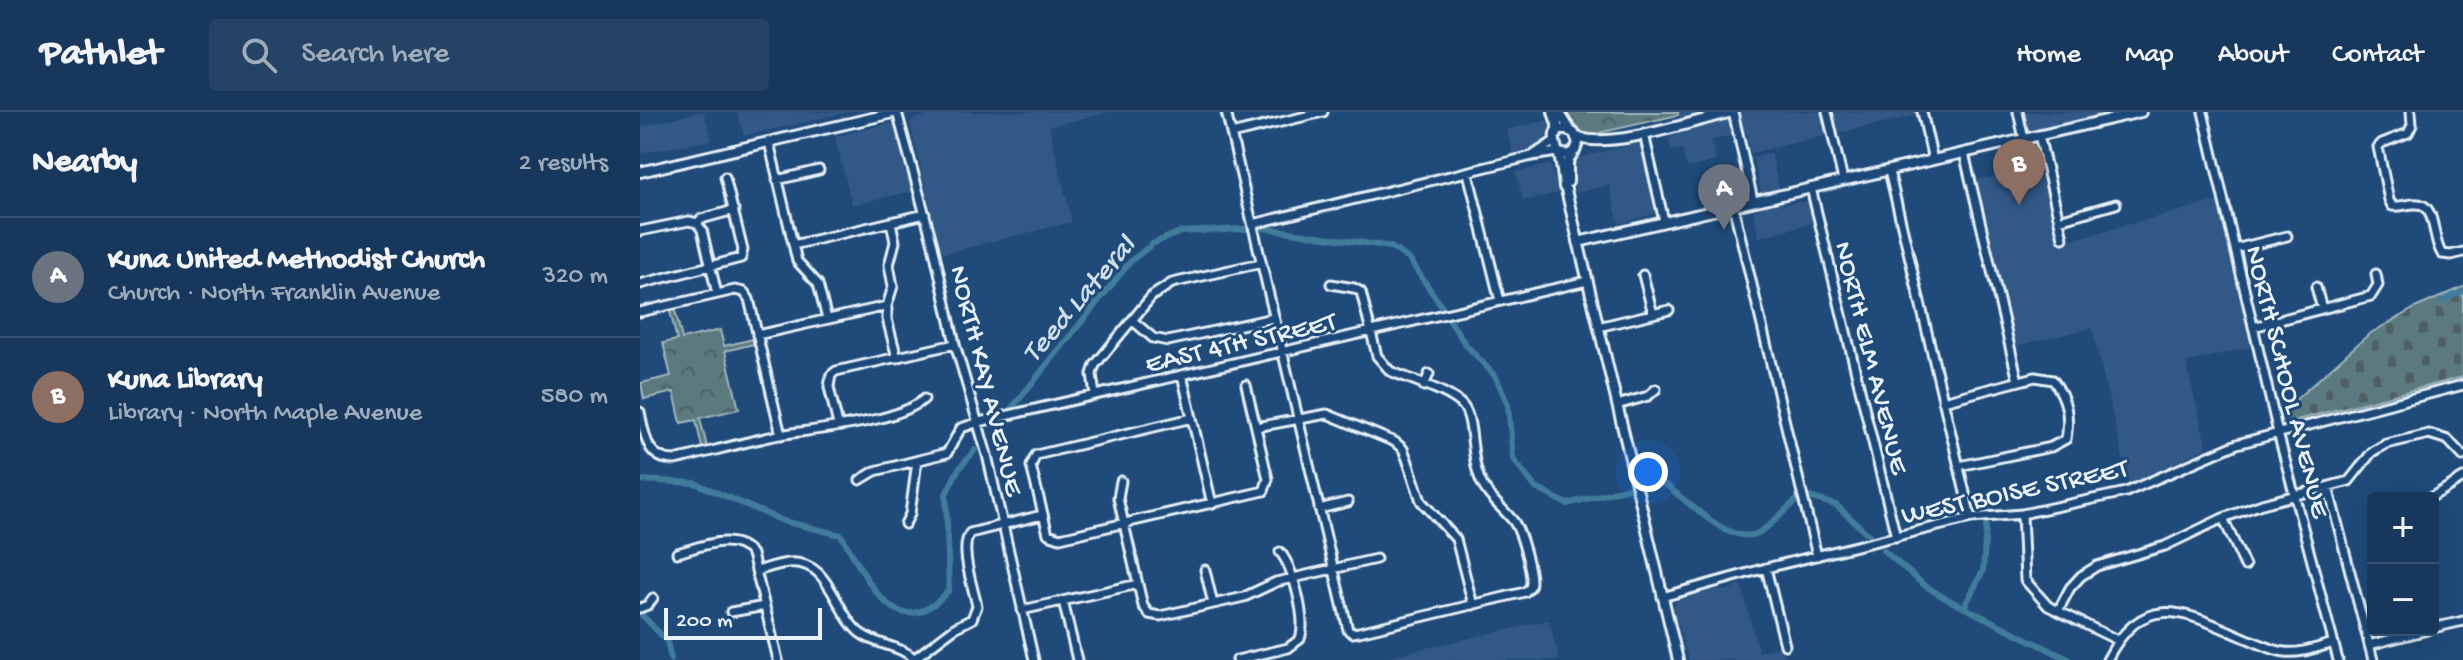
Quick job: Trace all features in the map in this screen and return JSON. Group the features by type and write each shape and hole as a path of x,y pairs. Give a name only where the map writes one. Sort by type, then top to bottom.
{"main road":[{"path":"640,172 897,112"},
{"path":"1553,112 1564,187 1678,660"},
{"path":"1559,112 1578,143 1568,162 1569,185 1566,190"},
{"path":"1558,152 1567,155 1607,141 1732,112"},
{"path":"1578,242 2141,112"},
{"path":"1555,138 1564,130 1586,141 1605,138 1607,141"}],"street":[{"name":"NORTH KAY AVENUE","path":"897,112 925,214 955,344 979,422 1034,660"},
{"path":"1226,112 1350,632 1522,594 1529,588 1531,580 1519,531 1491,499 1478,477 1464,408 1452,398 1390,371 1382,364 1377,356 1361,292 1331,284"},
{"path":"1231,134 1323,112"},
{"path":"1732,112 1753,200"},
{"path":"1827,112 1843,180"},
{"path":"1922,112 1933,160"},
{"path":"2018,112 2024,139"},
{"name":"NORTH SCHOOL AVENUE","path":"2203,112 2278,433 2338,660"},
{"path":"2411,112 2412,125 2408,133 2378,147 2389,200 2392,206 2424,205 2429,211 2442,254 2463,252"},
{"path":"1644,134 1664,221"},
{"path":"2039,135 2063,238"},
{"path":"1532,156 1555,138"},
{"path":"769,142 793,245 800,266 818,284 827,319"},
{"path":"1253,227 1558,152"},
{"path":"1964,153 2018,381"},
{"path":"777,180 819,170"},
{"path":"1889,171 1971,518"},
{"path":"1468,173 1500,301"},
{"path":"640,284 742,257 725,177"},
{"name":"NORTH ELM AVENUE","path":"1811,188 1896,537"},
{"path":"2059,220 2116,204"},
{"path":"1733,205 1817,556"},
{"path":"697,223 701,219 734,210"},
{"path":"793,245 925,214"},
{"path":"640,231 689,221 697,223 702,230 717,294"},
{"path":"891,222 895,242 889,265 893,286 887,319 897,358"},
{"path":"2235,249 2287,236"},
{"path":"1095,395 1092,374 1095,365 1152,296 1172,283 1261,263"},
{"path":"2253,327 2371,296 2378,285 2376,274"},
{"path":"1643,275 1653,314"},
{"name":"EAST 4TH STREET","path":"860,480 875,471 947,453 961,428 979,422 1587,281"},
{"path":"2316,287 2322,309"},
{"path":"640,312 735,290 744,292 749,299 781,435"},
{"path":"757,335 887,306"},
{"path":"1598,327 1669,310"},
{"path":"1132,320 1153,338 1168,341 1273,318"},
{"path":"838,425 829,387 831,375 955,344"},
{"path":"1424,386 1429,374"},
{"path":"1182,375 1212,504"},
{"path":"1943,401 2035,377 2053,380 2063,394 2069,419 2066,439 2051,447 1959,466"},
{"path":"1192,418 1040,453 1033,458 1031,466 1046,531 1051,537 1060,538 1212,504 1260,492 1267,487 1268,479 1246,385"},
{"name":"WEST BOISE STREET","path":"1662,597 1971,518 2022,514 2126,492 2213,452 2463,385"},
{"path":"1617,405 1648,396 1656,389"},
{"path":"640,412 647,443 655,456 675,460 909,410 924,399"},
{"path":"1256,427 1327,414 1395,442 1403,449 1421,501 1452,534 1458,545 1473,605"},
{"path":"2058,611 2070,588 2097,566 2165,546 2223,518 2349,481 2380,446 2429,434 2448,440 2463,456"},
{"path":"905,524 910,514 917,461"},
{"path":"2439,493 2463,478"},
{"path":"1121,481 1118,498 1143,606 1149,614 1160,616 1244,597 1265,586 1292,578 1376,559"},
{"path":"2328,487 2373,660"},
{"path":"1319,509 1348,502"},
{"path":"2022,514 2025,580 2048,606 2117,640"},
{"path":"757,571 792,563 818,570 856,629 871,640 916,659 976,613 965,549 966,538 975,530 1042,515"},
{"path":"2223,518 2245,566"},
{"path":"677,553 730,541 747,547 757,571 778,660"},
{"path":"1237,660 1288,648 1300,639 1303,624 1287,560 1280,552"},
{"path":"1766,568 1785,645"},
{"path":"1205,570 1213,604"},
{"path":"1022,610 1138,584"},
{"path":"640,608 648,605 653,598"},
{"path":"1063,601 1077,660"},
{"path":"731,612 765,606"},
{"path":"2107,660 2117,640 2139,620 2154,613 2174,611 2277,651 2300,652 2334,643"},
{"path":"2439,627 2463,621"},
{"path":"2369,645 2403,636"}],"shaded area":[{"path":"704,112 712,140 640,153 640,127"},
{"path":"737,112 849,112 744,136"},
{"path":"941,112 1111,112 1049,126 1072,222 942,254 910,124 913,119"},
{"path":"1678,112 1931,112 1750,153 1746,132 1712,140 1716,161 1687,168 1682,149 1672,151 1668,137 1683,133"},
{"path":"2024,112 2109,112 2028,131"},
{"path":"1550,120 1551,129 1544,141 1513,154 1507,129"},
{"path":"890,123 897,127 913,191 852,205 835,137"},
{"path":"1639,143 1656,213 1619,224 1609,185 1575,193 1574,164 1578,158"},
{"path":"1771,153 1783,204 1809,201 1812,223 1759,237 1753,212 1764,205 1753,158"},
{"path":"1550,164 1559,193 1523,201 1516,172"},
{"path":"2041,166 2059,241 2217,201 2254,346 2186,363 2207,448 2129,484 2092,328 2016,346 1977,180"},
{"path":"1741,584 1759,652 1781,647 1785,660 1689,660 1673,608 1678,599 1720,589 1726,591"},
{"path":"1549,620 1559,660 1373,660"}],"green space":[{"path":"1565,112 1678,112 1678,115 1590,135 1581,132"},
{"path":"2463,287 2463,377 2289,422 2283,411 2369,334 2415,308"},
{"path":"675,310 682,339 720,330 724,346 753,339 754,344 725,351 739,409 700,418 707,447 702,448 696,420 681,423 674,392 644,399 641,383 671,376 663,343 677,340 670,311"}],"waterway":[{"name":"Teed Lateral","path":"1012,408 1130,262 1152,244 1180,232 1264,228 1391,247 1409,259 1442,307"},
{"path":"2442,301 2463,291"},
{"name":"Teed Lateral","path":"1450,321 1466,345 1496,377 1508,405 1513,459 1536,488 1567,504 1655,481 1666,485 1723,528 1747,536 1763,530 1797,500"},
{"name":"Teed Lateral","path":"640,480 695,483 783,521 841,535 872,587 884,601 898,610 913,613 930,607 949,590 946,494 958,470 975,450"},
{"name":"Teed Lateral","path":"1809,497 1836,505 1869,535"},
{"path":"1964,607 1983,571 1986,526"},
{"name":"Teed Lateral","path":"1883,550 1943,597 2070,660"},
{"path":"640,613 667,641 671,660"}],"place":[{"name":"Kuna Library","path":"2019,205"},
{"name":"Kuna United Methodist Church","path":"1724,230"}]}
